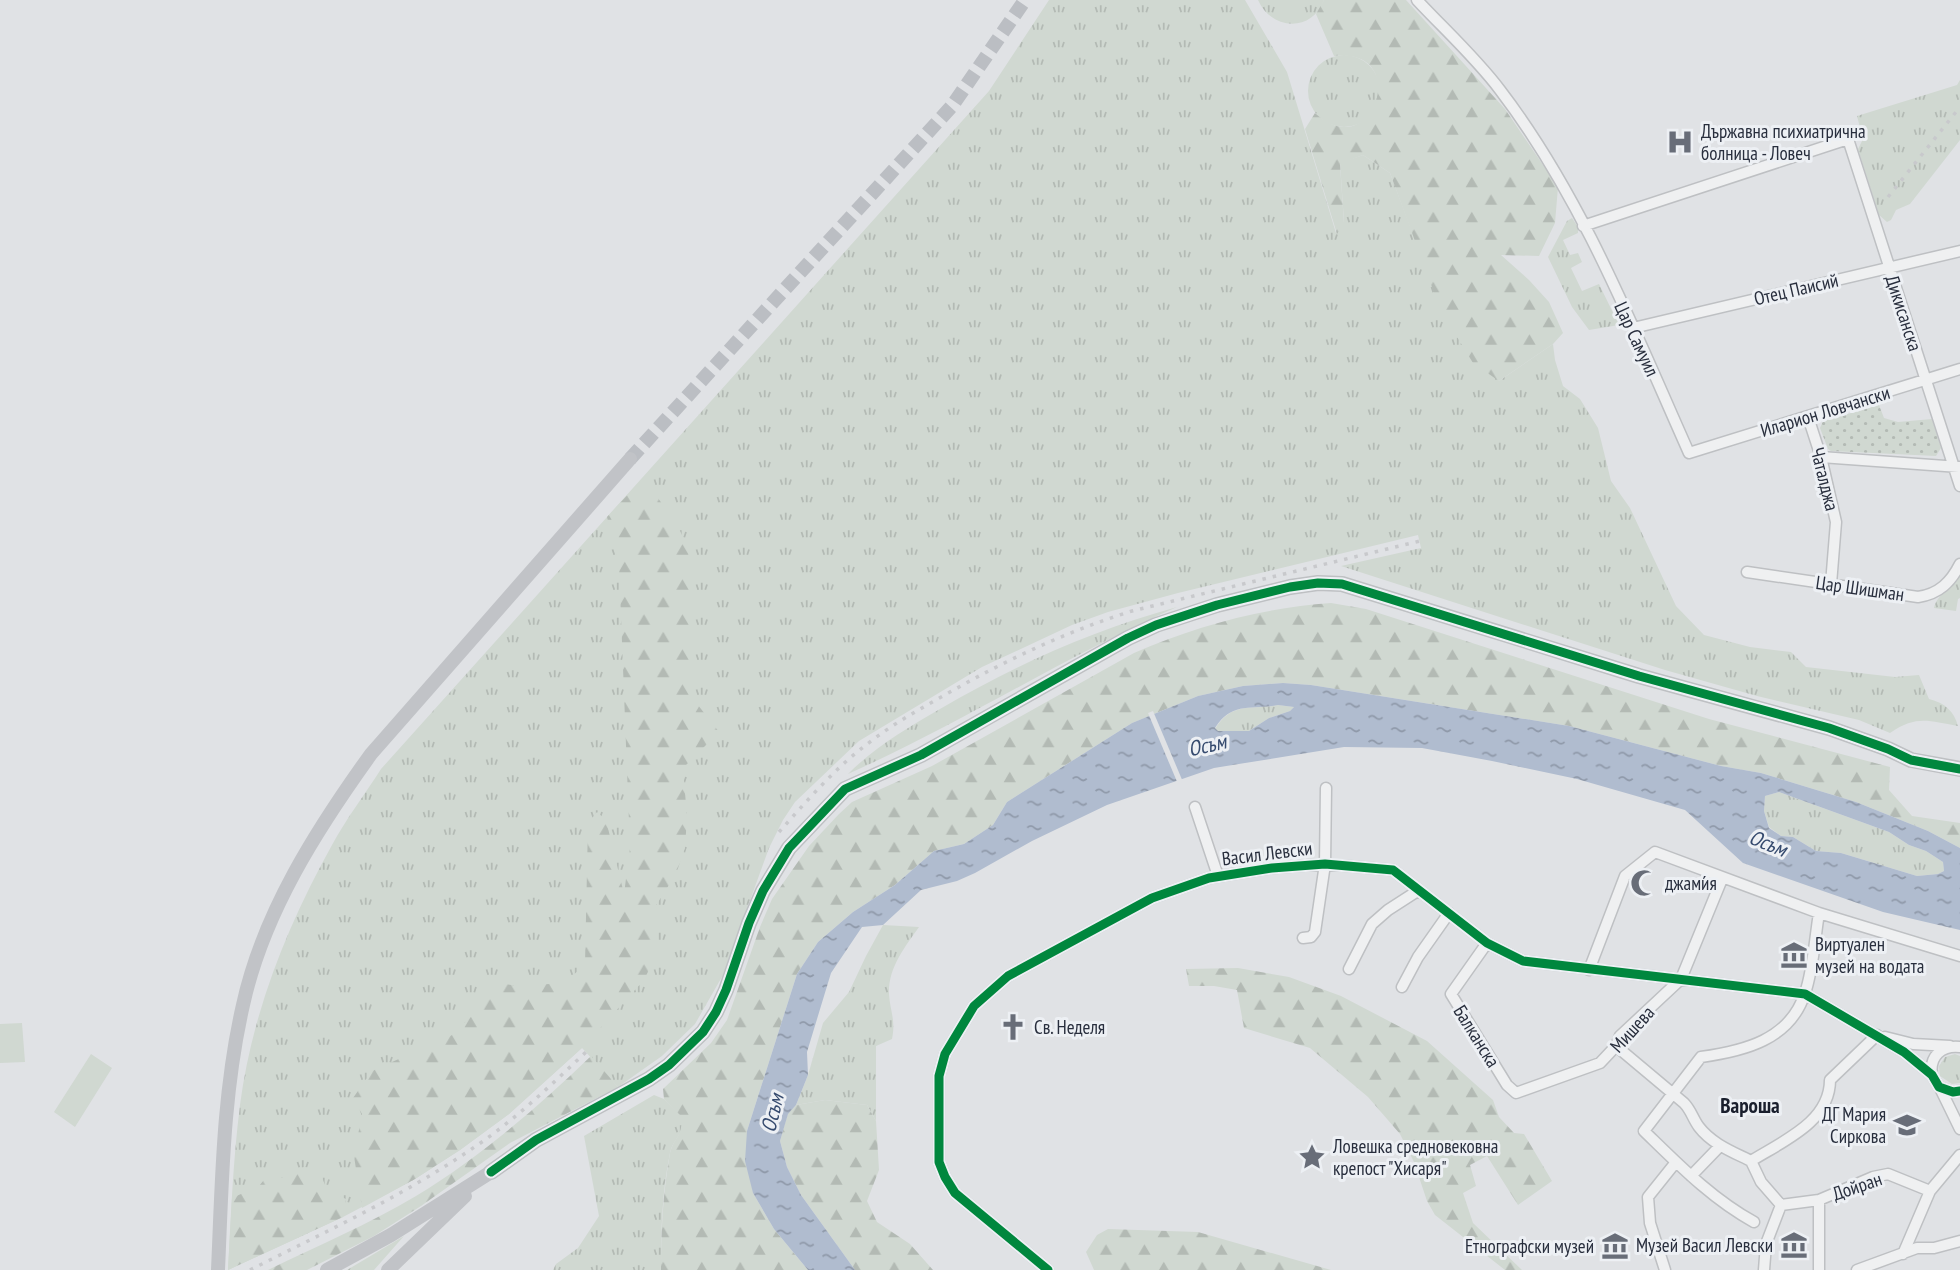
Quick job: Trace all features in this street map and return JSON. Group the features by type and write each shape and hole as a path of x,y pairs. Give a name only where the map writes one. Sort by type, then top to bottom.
{"main road":[{"path":"218,1270 224,1128 236,1039 243,1003 278,906 337,801 370,754 630,459"},
{"path":"327,1270 391,1235 491,1172"},
{"path":"388,1270 491,1172"}],"street":[{"name":"Цар Самуил","path":"1416,0 1499,88 1553,168 1633,328 1689,453"},
{"name":"Дикисанска","path":"1584,226 1848,139 1957,467 1960,486"},
{"name":"Отец Паисий","path":"1633,328 1960,251"},
{"name":"Иларион Ловчански","path":"1689,453 1960,369"},
{"name":"Чаталджа","path":"1808,417 1821,457 1836,522 1831,584"},
{"path":"1821,457 1957,467"},
{"name":"Цар Шишман","path":"1747,572 1926,596 1949,582 1960,564"},
{"path":"491,1172 536,1139 649,1079 677,1058 703,1032 726,990 763,891 789,848 845,789 921,755 1128,638 1188,613 1290,587 1318,583 1342,584 1639,676 1829,728 1911,760 1960,769"},
{"path":"1303,938 1311,937 1315,932 1325,864 1326,788"},
{"path":"1195,807 1218,876"},
{"path":"1589,970 1625,876 1655,852 1819,913 1960,957"},
{"name":"Васил Левски","path":"1048,1270 955,1193 945,1177 939,1162 941,1064 974,1006 1008,976 1152,898 1218,876 1325,864 1393,870 1487,943 1523,961 1805,994 1877,1035"},
{"name":"Мишева","path":"1516,1093 1600,1063 1616,1046 1620,1036 1681,979 1722,879"},
{"path":"1349,969 1372,924 1419,890"},
{"path":"1754,1222 1727,1207 1644,1131 1701,1057 1736,1052 1779,1034 1788,1023 1805,994 1819,913"},
{"path":"1402,986 1418,957 1449,914"},
{"name":"Балканска","path":"1487,943 1451,994 1507,1085 1516,1093"},
{"path":"1877,1035 1913,1044 1957,1046"},
{"path":"1877,1035 1904,1052 1932,1075 1960,1129"},
{"path":"1751,1161 1813,1122 1830,1092 1830,1080 1877,1035"},
{"path":"1616,1046 1684,1102 1702,1131 1720,1146 1751,1161 1761,1182 1781,1205 1766,1244 1764,1270"},
{"path":"1932,1075 1933,1060 1943,1049 1957,1046"},
{"path":"1939,1087 1952,1092 1960,1091"},
{"path":"1691,1176 1720,1146"},
{"path":"1903,1254 1930,1192 1960,1155"},
{"path":"1665,1270 1650,1223 1648,1197 1676,1162"},
{"name":"Дойран","path":"1781,1205 1819,1200 1872,1177 1888,1174 1930,1192"},
{"path":"1819,1200 1819,1270"},
{"path":"1857,1270 1916,1248 1934,1248 1960,1241"}],"green space":[{"path":"1049,0 1245,0 1287,72 1336,233 1344,222 1340,163 1363,155 1390,173 1413,234 1499,381 1553,344 1563,386 1580,399 1598,428 1611,481 1630,508 1676,606 1704,635 1750,647 1791,652 1806,667 1895,677 1919,675 1929,699 1948,708 1958,726 1923,721 1899,727 1890,733 1859,720 1757,696 1665,670 1341,566 1421,548 1418,535 1108,612 1072,625 982,667 859,741 795,802 769,848 723,975 695,1024 662,1056 618,1087 582,1048 509,1114 415,1179 343,1217 228,1270 240,1105 253,1037 286,939 300,907 349,816 381,769 989,91"},
{"path":"1258,0 1324,0 1310,18 1291,24 1272,17"},
{"path":"1324,0 1406,0 1505,109 1558,187 1555,223 1539,256 1501,255 1549,302 1563,333 1553,344 1499,381 1473,363 1440,309 1390,173 1363,155 1340,164 1344,223 1337,234 1305,129 1315,113 1336,126 1354,126 1367,116 1376,101 1378,84 1373,69 1358,58 1334,56 1316,14"},
{"path":"1344,55 1364,61 1374,71 1380,91 1374,111 1364,121 1344,127 1324,121 1314,111 1308,91 1314,71 1324,61"},
{"path":"1960,80 1960,140 1910,204 1896,210 1887,222 1879,215 1858,149 1863,139 1857,116 1957,85"},
{"path":"1572,218 1578,227 1578,233 1563,240 1570,255 1578,253 1582,262 1571,268 1582,291 1599,284 1619,325 1589,330 1572,307 1548,257 1567,221"},
{"path":"1879,405 1884,418 1898,422 1932,419 1941,448 1936,456 1828,449 1820,428 1823,421"},
{"path":"633,489 655,494 684,540 689,555 694,593 692,657 687,691 719,732 683,768 687,817 685,848 676,874 655,907 658,951 644,980 583,1047 509,1114 415,1179 362,1208 354,1156 362,1114 353,1098 372,1071 452,1035 504,984 518,986 565,983 585,964 588,823 597,812 606,820 624,894 630,848 619,565 607,517"},
{"path":"1960,575 1960,598 1956,611 1934,608 1938,599"},
{"path":"1331,603 1366,609 1709,719 1890,767 1889,790 1912,816 1960,823 1960,848 1928,831 1856,802 1761,773 1721,766 1569,726 1311,685 1283,683 1243,686 1198,696 1132,723 1007,802 993,825 964,844 934,851 895,885 853,912 818,942 797,974 747,1131 753,1193 774,1229 808,1270 661,1270 663,1211 670,1153 681,1129 682,1117 664,1099 663,1089 711,1043 727,1020 772,899 809,846 839,814 852,802 932,766 1134,653 1181,634 1230,620 1280,609"},
{"path":"1177,607 848,774 869,755 904,731 997,677 1085,638"},
{"path":"1278,705 1294,707 1249,731 1215,729 1221,720 1235,710"},
{"path":"1779,792 1889,832 1943,862 1944,871 1917,876 1841,853 1816,851 1793,837 1781,836 1769,827 1764,811 1765,796"},
{"path":"883,925 919,927 898,958 889,984 893,1032 892,1039 876,1046 876,1121 867,1105 825,1100 796,1105 823,1023 849,992"},
{"path":"1238,968 1289,977 1341,996 1427,1041 1493,1100 1499,1117 1514,1133 1524,1134 1552,1181 1518,1205 1487,1156 1470,1165 1476,1186 1463,1193 1473,1223 1522,1270 1505,1270 1435,1215 1400,1134 1368,1097 1310,1048 1244,1028 1237,990 1189,986 1186,969"},
{"path":"22,1023 25,1062 0,1063 0,1024"},
{"path":"91,1054 112,1068 75,1127 54,1112"},
{"path":"1955,1054 1960,1056 1960,1083 1952,1084 1940,1076 1939,1066 1945,1057"},
{"path":"591,1056 618,1087 510,1143 374,1236 307,1270 268,1270 380,1216 440,1181 507,1131"},
{"path":"654,1095 664,1099 683,1117 680,1134 670,1153 665,1182 661,1270 553,1270 556,1264 578,1248 599,1216 584,1136"},
{"path":"825,1100 867,1105 876,1121 879,1170 867,1201 877,1222 910,1244 933,1270 855,1270 801,1195 787,1167 780,1141 788,1113 796,1105"},
{"path":"304,1167 319,1170 327,1190 346,1199 343,1217 228,1270 232,1198 259,1186 268,1175 288,1179"},
{"path":"1108,1229 1198,1232 1331,1270 1094,1270 1086,1252 1097,1235"},
{"path":"404,1236 374,1270 347,1270"}],"water":[{"name":"Осъм","path":"1283,683 1311,685 1569,726 1721,766 1761,773 1856,802 1928,831 1960,848 1960,930 1883,912 1743,863 1685,810 1577,779 1422,748 1344,747 1214,768 1107,805 1032,841 975,873 957,881 921,890 883,925 862,927 831,973 807,1052 808,1075 796,1105 788,1114 780,1141 787,1167 801,1195 855,1270 808,1270 774,1229 753,1193 745,1161 747,1131 797,974 818,942 853,912 895,885 934,851 964,844 993,825 1007,802 1132,723 1198,696 1243,686","holes":["1278,705 1294,707 1249,731 1218,731 1215,728 1221,719 1235,710","1779,792 1889,832 1943,862 1944,871 1917,876 1841,853 1816,851 1793,837 1781,836 1769,828 1764,811 1765,796"]}],"pier":[{"path":"1153,711 1183,782 1178,784 1148,713"}],"tunnel":[{"path":"630,459 952,106 1025,0"}],"railway":[{"path":"1888,197 1960,107"},
{"path":"779,832 832,775 875,738 933,702 1035,648 1132,611 1420,541"},
{"path":"250,1270 365,1212 449,1164 505,1125 586,1052"}],"cycle path":[{"path":"491,1172 536,1140 649,1079 669,1065 703,1032 726,990 763,891 789,848 845,789 921,755 1128,638 1156,625 1217,605 1290,587 1318,583 1342,584 1639,676 1829,728 1911,760 1960,769"},
{"path":"1048,1270 955,1193 945,1177 939,1162 939,1076 945,1054 974,1006 1008,976 1152,898 1209,878 1272,868 1325,864 1393,870 1487,943 1523,961 1805,994 1904,1052 1932,1075 1939,1087 1953,1092 1960,1091"}],"place":[{"name":"Държавна психиатрична болница - Ловеч","path":"1680,142"},
{"name":"джами́я","path":"1644,883"},
{"name":"Виртуален музей на водата","path":"1794,955"},
{"name":"Св. Неделя","path":"1013,1027"},
{"name":"ДГ Мария Сиркова","path":"1907,1125"},
{"name":"Ловешка средновековна крепост \"Хисаря\"","path":"1312,1157"},
{"name":"Музей Васил Левски","path":"1794,1245"},
{"name":"Етнографски музей","path":"1615,1246"}],"district":[{"name":"Вароша","path":"1750,1105"}]}
